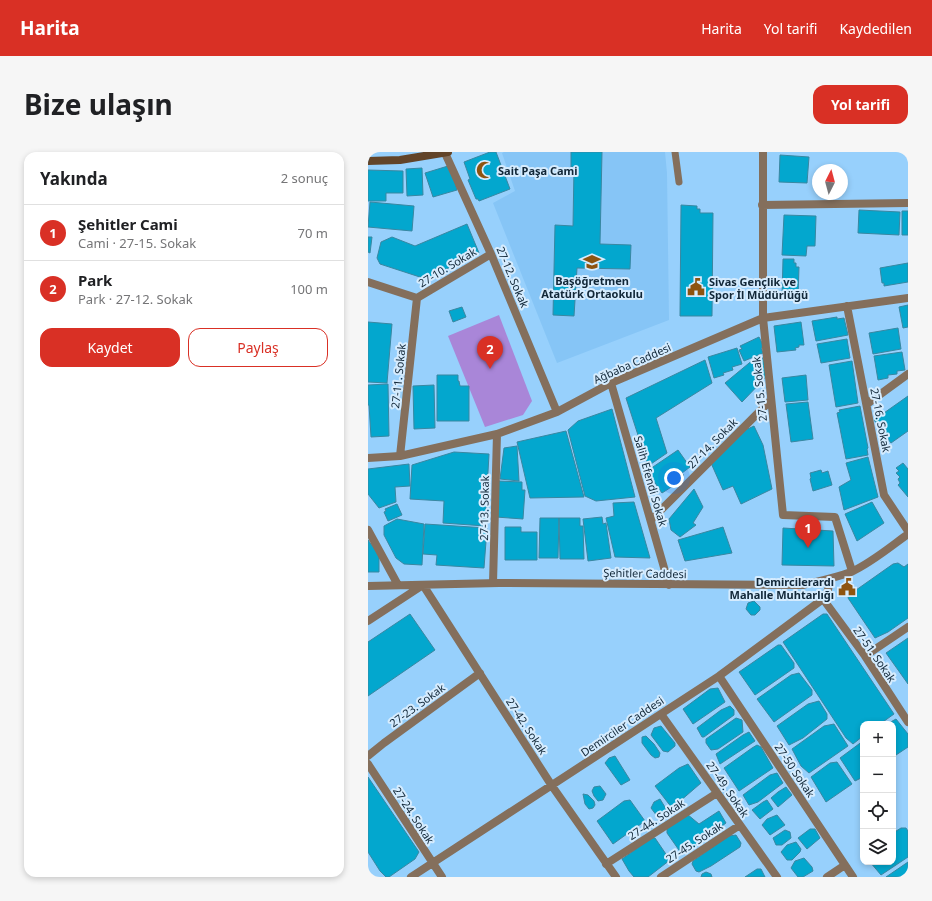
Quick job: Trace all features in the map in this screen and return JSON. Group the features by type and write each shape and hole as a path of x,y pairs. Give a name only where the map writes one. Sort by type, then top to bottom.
{"street":[{"path":"368,161 400,160 446,152"},
{"name":"27-12. Sokak","path":"446,152 491,254 557,412"},
{"name":"27-15. Sokak","path":"763,152 763,318 783,515 835,518 852,571"},
{"path":"762,205 908,203"},
{"name":"27-10. Sokak","path":"368,282 417,298 491,254"},
{"name":"27-11. Sokak","path":"400,456 417,298"},
{"name":"Ağbaba Caddesi","path":"368,458 400,456 497,434 557,412 611,383 763,318 908,298"},
{"name":"27-16. Sokak","path":"847,306 884,495 908,531"},
{"path":"867,404 908,374"},
{"name":"Salih Efendi Sokak","path":"611,383 669,585"},
{"name":"27-14. Sokak","path":"651,520 771,400"},
{"name":"27-13. Sokak","path":"493,583 497,434"},
{"path":"368,530 398,585"},
{"name":"Şehitler Caddesi","path":"368,586 493,583 803,585 830,579 852,571 868,562 908,534"},
{"path":"823,599 828,590 830,579"},
{"path":"368,621 423,585"},
{"name":"27-42. Sokak","path":"423,585 552,786 616,877"},
{"name":"27-51. Sokak","path":"823,599 864,656 908,722"},
{"name":"Demirciler Caddesi","path":"411,877 719,676 823,599"},
{"path":"864,656 908,628"},
{"name":"27-23. Sokak","path":"368,756 480,673"},
{"name":"27-50 Sokak","path":"719,676 853,877"},
{"name":"27-49. Sokak","path":"661,714 777,877"},
{"name":"27-24. Sokak","path":"368,764 442,877"},
{"name":"27-44. Sokak","path":"606,864 717,793"},
{"name":"27-45. Sokak","path":"661,877 740,825"},
{"path":"827,877 845,865"}],"lane":[{"path":"675,152 679,182"}],"shaded area":[{"name":"Başöğretmen Atatürk Ortaokulu","path":"665,152 667,173 669,320 557,363 493,203 515,191 502,153"},
{"path":"499,315 532,401 523,415 485,427 448,336"}],"building":[{"name":"Sait Paşa Cami","path":"490,152 496,152 510,189 479,201 476,199 468,180 470,179 464,162"},
{"name":"Başöğretmen Atatürk Ortaokulu","path":"571,152 602,152 600,244 631,245 630,269 577,268 574,316 553,315 555,225 573,226 574,167 571,167"},
{"path":"780,155 809,157 807,183 779,182"},
{"path":"448,166 452,172 457,190 433,197 425,173"},
{"path":"422,168 423,195 407,196 406,169"},
{"path":"368,170 403,171 403,193 386,193 386,201 368,201"},
{"path":"370,202 414,206 412,231 368,227"},
{"name":"Sivas Gençlik ve Spor İl Müdürlüğü","path":"681,205 697,206 697,209 700,209 700,213 713,213 712,316 680,316"},
{"path":"859,210 900,212 899,235 858,233"},
{"path":"902,211 908,211 908,235 902,235"},
{"path":"784,215 816,216 815,246 807,246 806,256 782,255"},
{"path":"467,224 479,253 426,279 380,264 377,258 381,242 392,237 415,246"},
{"path":"368,237 372,237 370,253 368,252"},
{"path":"783,259 794,259 796,267 799,267 798,297 782,296"},
{"path":"908,263 908,282 884,286 884,283 882,283 880,268"},
{"path":"908,305 908,327 903,328 899,307"},
{"path":"462,307 466,317 453,322 449,311"},
{"path":"837,317 837,319 844,318 848,335 816,341 812,321"},
{"path":"368,322 392,324 387,383 368,382"},
{"path":"801,322 804,345 799,345 799,347 795,348 796,350 777,352 774,326"},
{"path":"898,328 901,349 873,354 869,333"},
{"path":"759,337 764,347 761,348 763,353 744,361 739,350 742,349 740,346"},
{"path":"847,339 850,358 821,363 817,344"},
{"path":"737,348 742,364 732,367 733,370 723,373 724,375 714,378 708,357"},
{"path":"902,352 905,370 897,371 897,374 888,375 888,378 878,380 874,356"},
{"path":"760,354 767,366 766,377 742,402 725,383"},
{"path":"705,360 712,383 656,418 667,453 648,466 626,398"},
{"path":"852,361 858,403 836,407 829,365"},
{"path":"437,375 458,375 460,386 469,386 469,421 437,421"},
{"path":"806,375 808,400 785,402 782,378"},
{"path":"388,384 389,436 371,437 368,385"},
{"path":"434,385 435,428 414,429 413,386"},
{"path":"908,396 908,431 891,443 874,420"},
{"path":"808,402 813,439 791,442 786,404"},
{"path":"860,406 868,455 846,459 837,413 840,412 839,410"},
{"path":"612,409 635,497 596,501 585,496 568,430 578,421"},
{"path":"754,426 763,445 772,489 741,504 733,486 723,490 711,463 739,433"},
{"path":"566,431 584,497 530,498 517,442"},
{"path":"517,446 519,481 500,479 504,448"},
{"path":"678,450 690,467 682,473 684,475 674,482 676,484 662,493 647,471"},
{"path":"454,452 489,454 485,526 443,523 444,501 410,499 412,465"},
{"path":"868,457 878,497 844,510 839,487 851,480 846,463"},
{"path":"903,463 908,469 908,497 898,485 900,483 898,479 900,477 896,473 899,471 896,468"},
{"path":"409,464 410,486 395,487 396,502 379,508 368,494 368,469"},
{"path":"821,470 822,473 828,471 832,485 813,491 810,473"},
{"path":"498,481 522,482 522,490 525,490 523,519 496,517"},
{"path":"694,489 703,507 693,523 696,525 680,537 671,530 669,519"},
{"path":"634,502 650,558 615,557 606,518 614,516 613,503"},
{"path":"872,502 884,523 857,541 845,514"},
{"path":"397,504 402,515 388,521 384,512 386,511 385,509"},
{"path":"602,517 603,524 606,523 611,558 588,561 583,519"},
{"path":"540,518 559,518 558,558 539,558"},
{"path":"559,518 580,518 580,526 583,526 584,559 560,559"},
{"path":"397,519 424,524 422,565 404,564 396,558 384,535 384,526"},
{"path":"425,524 487,528 484,568 436,565 437,555 423,554"},
{"path":"505,527 521,527 521,532 537,532 537,560 505,560"},
{"path":"723,527 732,553 685,561 678,540"},
{"path":"783,528 833,531 834,566 782,565"},
{"path":"368,540 379,555 379,572 368,572"},
{"path":"898,563 904,567 908,564 908,618 888,632 875,638 848,598 849,595 893,564"},
{"path":"754,601 760,607 760,610 755,615 751,615 746,609 748,603"},
{"path":"410,614 435,650 368,696 368,642"},
{"path":"823,614 827,614 894,714 884,721 860,721 860,738 853,744 846,738 783,642"},
{"path":"908,638 908,684 886,653"},
{"path":"778,645 781,645 794,663 794,668 755,695 739,672"},
{"path":"799,673 812,690 812,695 774,722 757,699 791,675"},
{"path":"718,688 725,702 693,724 683,709 710,689"},
{"path":"819,701 827,714 827,719 803,738 789,745 777,726 808,704"},
{"path":"730,706 734,710 734,715 702,737 697,728 721,710"},
{"path":"736,718 742,720 743,732 718,749 711,750 706,743 706,739"},
{"path":"896,719 908,734 908,747 896,755 896,721 892,721"},
{"path":"834,724 848,746 809,773 801,766 792,749 824,726"},
{"path":"661,726 675,743 675,746 668,752 663,751 651,735 654,728"},
{"path":"749,732 755,741 720,764 716,754"},
{"path":"646,736 660,753 659,757 655,758 651,755 642,743 642,737"},
{"path":"860,743 860,778 855,781 840,758"},
{"path":"757,745 761,747 773,768 739,791 724,768"},
{"path":"615,756 630,780 621,785 605,763 609,758"},
{"path":"837,762 852,784 826,802 811,777 830,763"},
{"path":"688,764 701,783 672,808 655,786 679,768"},
{"path":"777,773 783,783 758,802 749,805 743,795 770,775"},
{"path":"368,777 419,852 415,859 389,877 386,877 380,871 368,852"},
{"path":"600,786 606,794 603,800 598,801 592,791 594,787"},
{"path":"786,787 792,795 778,807 771,798"},
{"path":"583,794 588,795 594,801 595,805 593,808 589,809 585,804"},
{"path":"660,799 668,812 657,816 651,808 654,802"},
{"path":"630,800 645,821 613,844 597,821 624,801"},
{"path":"767,800 773,809 760,819 752,810"},
{"path":"719,811 726,823 688,851 681,853 667,833 667,828 687,814 699,824"},
{"path":"777,815 785,825 770,835 762,825 767,819"},
{"path":"901,828 906,828 908,831 908,857 896,865 896,831"},
{"path":"810,829 815,829 820,838 807,849 798,838"},
{"path":"785,830 790,832 791,838 782,845 776,845 773,838"},
{"path":"736,835 741,843 740,847 711,866 699,872 696,871 692,864 693,861 729,836"},
{"path":"652,838 655,838 670,860 648,877 634,877 622,859"},
{"path":"796,842 801,849 800,852 792,860 787,860 781,852 787,845"},
{"path":"804,858 812,867 813,871 803,877 798,877 791,868 795,861"},
{"path":"908,862 908,877 886,877"},
{"path":"873,865 896,865 881,875"},
{"path":"757,869 761,869 765,877 745,877"},
{"path":"706,872 711,874 712,877 701,877 702,874"}],"place":[{"name":"Sait Paşa Cami","path":"485,170"},
{"name":"Başöğretmen Atatürk Ortaokulu","path":"592,262"},
{"name":"Sivas Gençlik ve Spor İl Müdürlüğü","path":"696,287"},
{"name":"Park","path":"490,369"},
{"name":"Şehitler Cami","path":"808,548"},
{"name":"Demircilerardı Mahalle Muhtarlığı","path":"847,587"}]}
